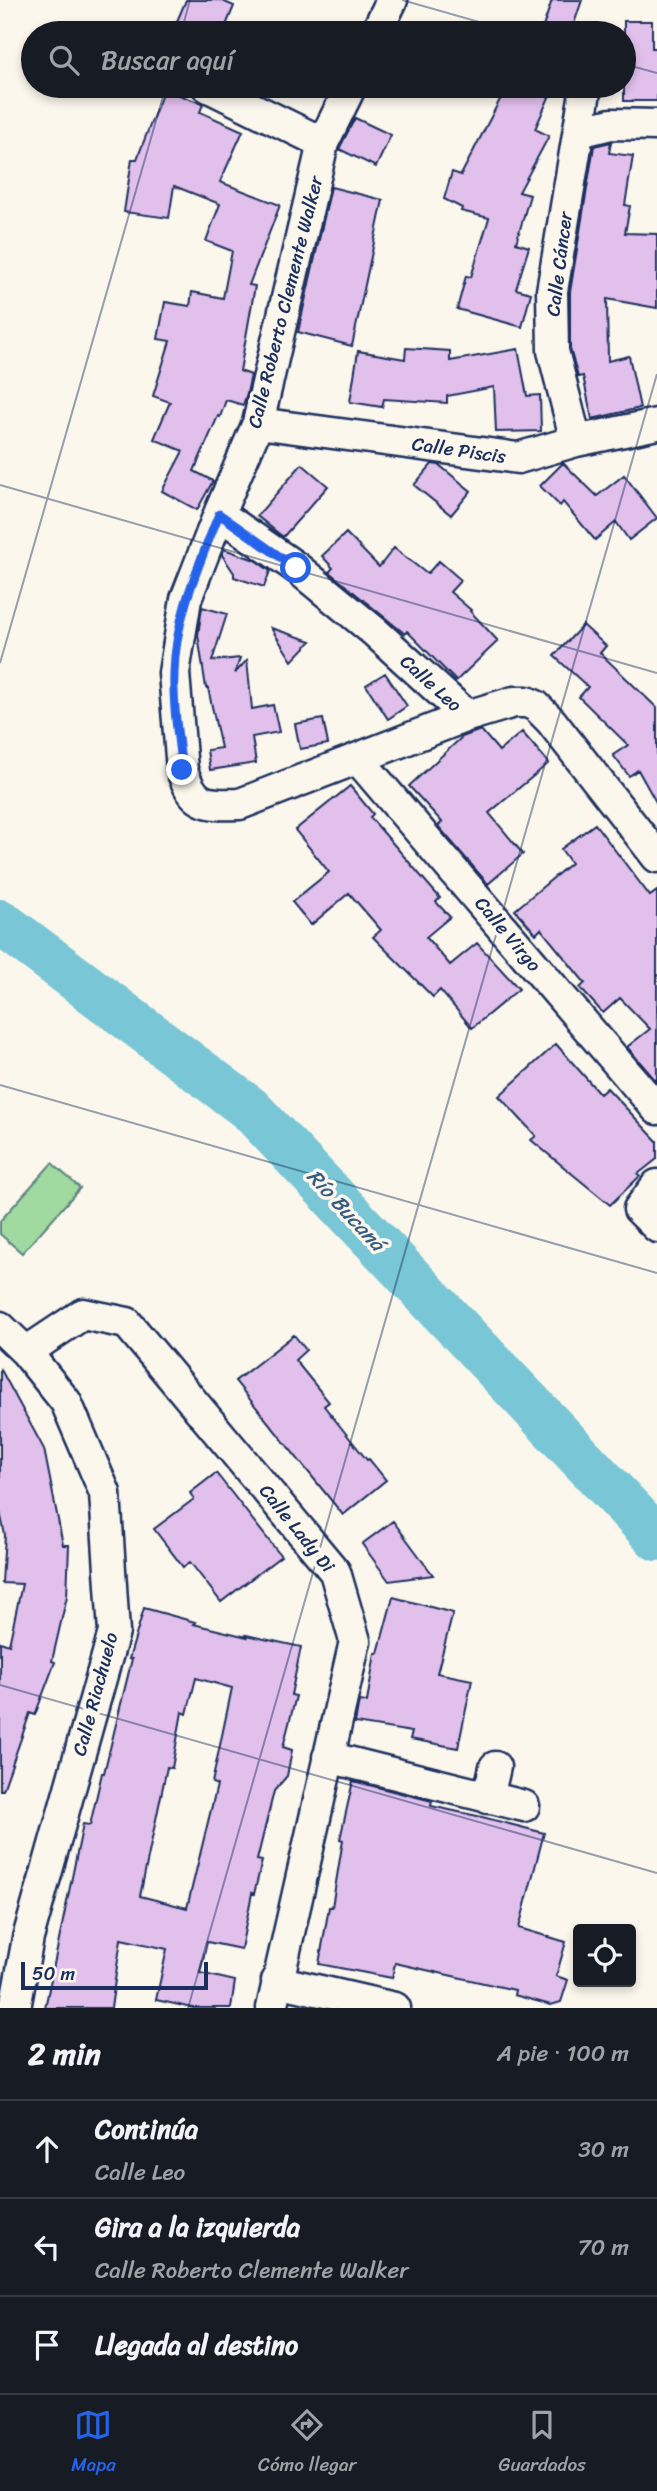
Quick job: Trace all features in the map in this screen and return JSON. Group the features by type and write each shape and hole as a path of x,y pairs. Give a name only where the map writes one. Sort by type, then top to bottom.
{"street":[{"path":"382,21 392,0"},
{"path":"231,98 323,144"},
{"name":"Calle Roberto Clemente Walker","path":"345,98 323,144 258,423 186,599 178,635 174,673 182,770 187,784 196,796 208,805 240,804 358,759"},
{"name":"Calle Cáncer","path":"576,441 553,351 552,291 584,98"},
{"path":"579,132 611,124 657,124"},
{"name":"Calle Piscis","path":"258,423 518,458 576,441 657,424"},
{"name":"Calle Leo","path":"219,514 296,568 375,632 467,716 514,702 527,702 536,706 551,721 657,857"},
{"path":"358,759 467,716"},
{"name":"Calle Virgo","path":"358,759 657,1109"},
{"path":"648,1218 657,1185"},
{"name":"Calle Lady Di","path":"26,1352 83,1314 127,1323 335,1572 355,1641 275,1994"},
{"name":"Calle Riachuelo","path":"0,1327 26,1352 66,1402 104,1493 114,1632 28,1938 15,2008"},
{"path":"328,1757 524,1806"},
{"path":"488,1798 495,1768"},
{"path":"275,1994 395,2008"}],"green space":[{"path":"52,1163 80,1188 22,1253 0,1234 0,1221"}],"building":[{"path":"186,0 220,0 234,6 228,21 177,21"},
{"path":"552,0 582,0 575,21 545,21"},
{"path":"636,21 652,21 652,48 657,48 657,101 624,101 624,98 636,98"},
{"path":"161,98 187,98 203,104 200,112 243,131 220,182 280,205 249,285 255,286 240,371 251,375 247,393 243,405 226,400 194,471 213,481 197,510 162,491 183,451 154,439 170,402 153,396 170,341 158,339 165,302 190,306 192,292 223,298 232,251 206,241 220,204 174,186 169,218 124,212 132,159 137,159"},
{"path":"501,98 549,98 535,129 549,136 519,192 530,195 516,243 529,247 516,289 531,293 522,327 457,309 466,276 471,277 489,218 461,211 462,208 444,199 452,172 461,175"},
{"path":"355,118 391,135 376,167 339,149"},
{"path":"611,142 609,153 633,156 625,205 630,206 625,233 657,234 657,308 607,299 608,361 629,356 640,408 592,419 583,376 578,377 570,349 570,292 594,146"},
{"path":"331,187 383,200 352,346 298,332"},
{"path":"406,348 450,351 450,361 518,349 527,396 540,395 541,431 496,432 494,387 447,396 447,403 384,399 382,407 350,402 358,351 405,359"},
{"path":"563,463 597,496 624,475 657,518 629,540 616,522 595,540 563,502 560,506 540,486"},
{"path":"302,464 328,486 283,537 257,516"},
{"path":"432,464 439,465 471,491 451,515 414,485"},
{"path":"346,533 379,567 394,548 427,574 439,561 461,580 450,592 471,610 498,641 456,681 407,631 405,634 329,572 333,568 322,556"},
{"path":"224,549 255,560 270,571 264,587 234,577 222,555"},
{"path":"202,607 227,614 212,661 240,658 235,673 247,660 252,709 273,705 279,732 252,737 256,763 210,770 207,750 221,748 206,688 198,635"},
{"path":"583,625 606,646 600,653 657,708 657,804 638,770 629,776 613,755 628,745 579,697 588,687 554,656"},
{"path":"271,628 311,641 292,661"},
{"path":"385,673 407,706 388,719 366,685"},
{"path":"323,719 328,744 300,749 295,724"},
{"path":"481,730 499,751 522,732 549,763 489,813 523,854 488,884 438,826 442,822 409,786 462,737"},
{"path":"350,786 373,814 370,817 440,898 436,902 450,917 426,937 450,965 477,943 519,989 472,1028 440,990 433,997 373,937 381,930 349,893 311,925 292,902 329,872 295,830"},
{"path":"595,824 650,896 657,891 657,1082 627,1047 650,1029 620,998 603,1013 580,988 585,983 541,929 536,934 515,910 571,863 561,849"},
{"path":"556,1044 600,1094 607,1088 657,1141 657,1159 638,1174 640,1176 610,1205 531,1140 536,1136 499,1096"},
{"path":"294,1335 306,1350 295,1360 329,1402 324,1406 386,1480 343,1515 235,1381"},
{"path":"0,1368 44,1449 63,1545 69,1545 67,1596 52,1661 55,1662 35,1715 30,1713 3,1790 0,1790 0,1642 9,1645 22,1584 2,1583 5,1535 0,1512"},
{"path":"216,1473 281,1556 221,1602 190,1562 183,1567 154,1529 194,1499 190,1493"},
{"path":"393,1521 433,1575 389,1581 362,1544"},
{"path":"393,1597 453,1613 437,1673 472,1680 458,1748 410,1739 412,1732 355,1723 359,1701 367,1702 375,1653 378,1653"},
{"path":"144,1608 195,1622 193,1624 301,1647 291,1695 296,1696 283,1747 292,1750 287,1776 274,1791 257,1860 262,1861 254,1894 252,1893 241,1949 207,1942 200,1973 235,1981 231,2008 193,2008 156,2000 167,1949 121,1939 111,2008 45,2008 83,1824 90,1825 132,1659 129,1659","holes":["196,1678 232,1688 212,1783 217,1785 187,1908 140,1896 167,1767 172,1768 182,1712 187,1714"]},
{"path":"353,1781 432,1801 431,1806 544,1833 519,1928 566,1942 556,1976 568,1980 561,2002 551,2005 514,1995 515,1990 395,1963 392,1978 319,1964 329,1907 332,1907 343,1840 340,1839"}],"waterway":[{"name":"Río Bucaná","path":"0,922 250,1109 657,1538"}],"route":[{"path":"182,770 174,673 178,635 186,599 219,514 296,568"}]}
